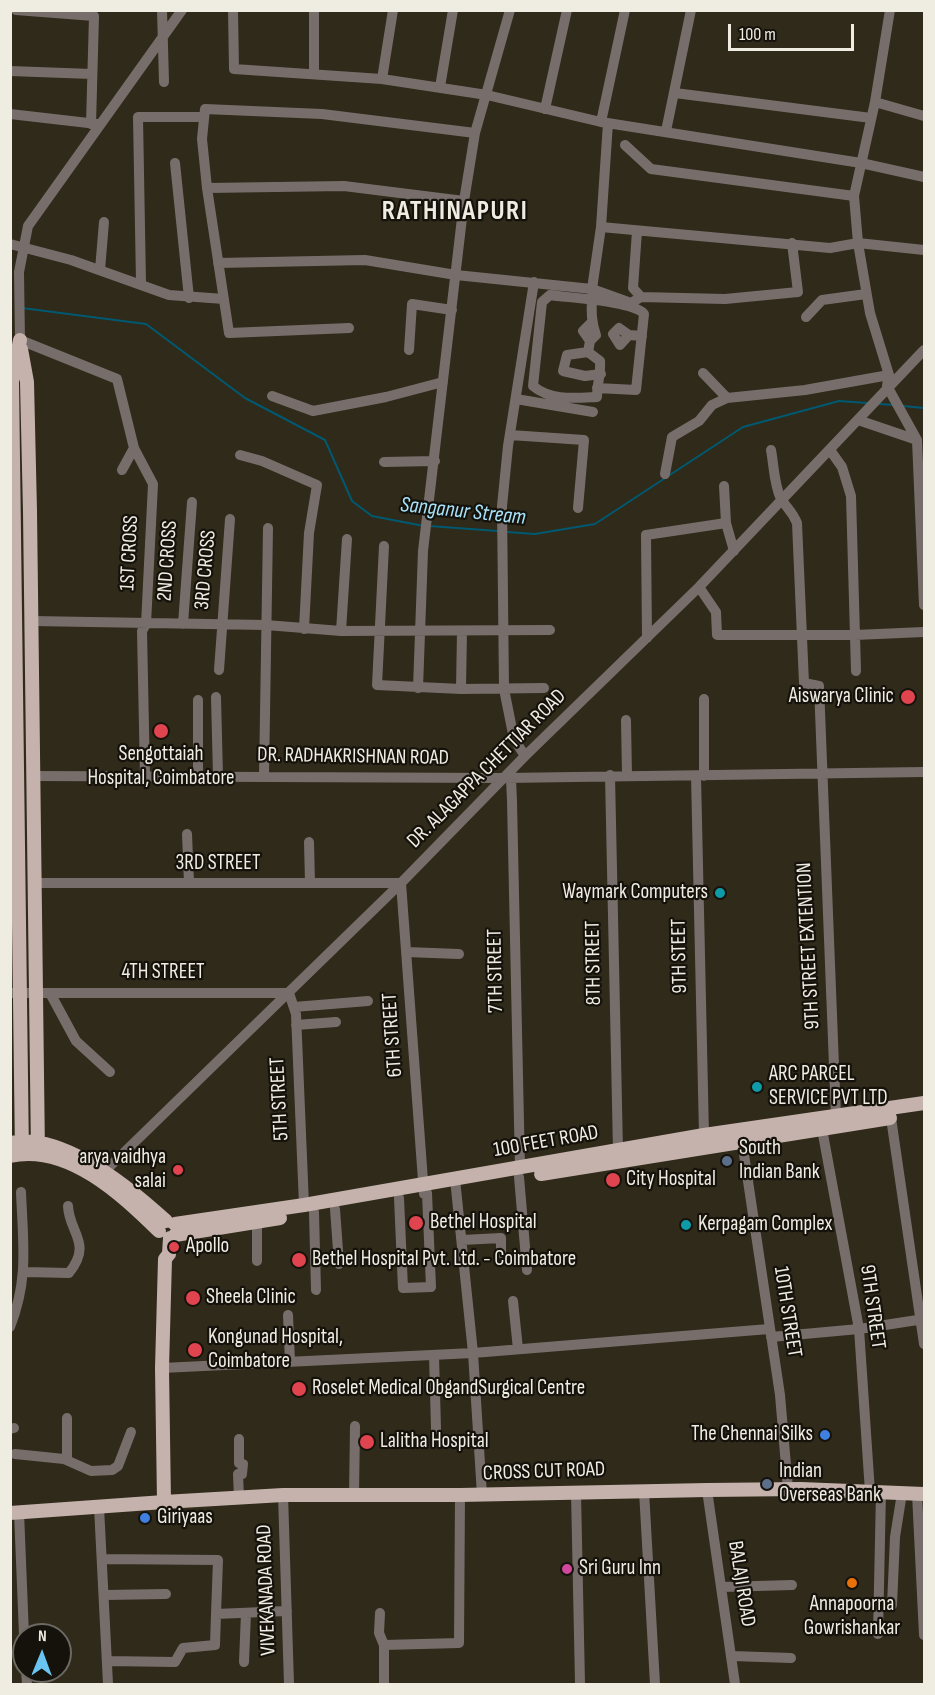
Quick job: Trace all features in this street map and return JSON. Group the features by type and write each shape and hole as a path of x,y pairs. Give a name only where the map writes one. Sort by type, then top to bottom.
{"main road":[{"path":"20,340 11,381 16,1148 55,1147 105,1172 168,1231"},
{"path":"20,340 27,382 35,883 43,993 37,1147"},
{"path":"11,381 27,382"},
{"name":"100 FEET ROAD","path":"519,1173 704,1135 924,1103"},
{"name":"100 FEET ROAD","path":"168,1231 519,1173 924,1112"},
{"path":"37,1147 103,1183 168,1231"},
{"name":"100 FEET ROAD","path":"168,1231 257,1222 309,1208 335,1209 399,1198 424,1190"},
{"path":"164,1502 162,1368 165,1258 160,1253 168,1231"},
{"name":"CROSS CUT ROAD","path":"15,1512 284,1495 482,1495 707,1490 921,1494"}],"street":[{"path":"16,10 94,16 92,74 95,124"},
{"path":"162,10 161,39 164,82"},
{"path":"122,470 134,448 117,378 20,340 19,272 16,246 95,124 182,10"},
{"path":"233,10 234,69 382,79 487,94 604,122 861,163 924,177"},
{"path":"314,10 314,73"},
{"path":"382,79 393,10"},
{"path":"440,87 453,10"},
{"path":"418,688 425,542 464,201 476,133 510,10"},
{"path":"545,109 567,10"},
{"path":"601,375 585,376 563,371 567,355 589,347 596,335 591,323 592,289 601,227 604,122 626,10"},
{"path":"666,131 691,10"},
{"path":"890,10 872,118 854,196 866,294 889,384 917,440 924,605"},
{"path":"10,71 92,74"},
{"path":"675,93 872,118"},
{"path":"875,102 924,116"},
{"path":"349,328 229,333 207,188 202,139 205,110 322,114 476,133"},
{"path":"10,114 95,124"},
{"path":"141,283 138,117 203,117"},
{"path":"625,144 651,169 854,196"},
{"path":"175,163 189,298"},
{"path":"207,188 344,186 464,201"},
{"path":"100,270 104,222"},
{"path":"601,227 830,248 858,243 924,250"},
{"path":"637,231 633,288 641,297"},
{"path":"218,263 365,260 456,274 592,289 631,303 641,297 725,299 798,292 792,243"},
{"path":"16,246 141,283 169,295 224,299"},
{"path":"525,756 513,739 504,689 502,506 510,435 534,282"},
{"path":"806,317 822,300 866,294"},
{"path":"589,347 600,362 601,375 597,388 597,398 558,398 540,392 533,386 542,302 550,295 639,308 644,314 636,390 597,388"},
{"path":"409,350 412,304 452,310"},
{"path":"629,335 642,336"},
{"name":"DR. ALAGAPPA CHETTIAR ROAD","path":"105,1172 402,884 525,756 699,587 783,502 889,384 924,350"},
{"path":"703,373 727,398"},
{"path":"272,396 313,411 443,382"},
{"path":"665,474 672,437 699,421 712,405 727,398 889,384"},
{"path":"516,399 593,412"},
{"path":"859,418 917,440"},
{"path":"510,435 584,440 578,508"},
{"name":"1ST CROSS","path":"134,448 153,484 146,624 142,631 145,776"},
{"path":"771,450 777,490 783,502 791,509 797,523 803,634"},
{"path":"830,450 842,467 851,496 856,671"},
{"path":"240,455 262,461 317,485 309,533 304,628"},
{"path":"384,462 435,461"},
{"path":"724,486 726,524 734,551"},
{"name":"2ND CROSS","path":"183,624 192,502"},
{"name":"3RD CROSS","path":"219,670 230,519"},
{"path":"647,638 646,535 726,524"},
{"path":"264,776 268,528"},
{"path":"341,631 347,539"},
{"path":"384,546 377,686 461,689 544,688"},
{"path":"699,587 716,612 717,635 855,635 924,632"},
{"path":"13,591 31,591"},
{"path":"32,621 221,625 341,631 550,630"},
{"path":"461,689 462,632"},
{"name":"9TH STREET EXTENTION","path":"803,634 804,684 819,686 836,1116"},
{"path":"216,697 219,776"},
{"name":"9TH STEET","path":"704,699 700,776 704,1135"},
{"path":"198,700 198,776"},
{"path":"627,720 627,775"},
{"name":"DR. RADHAKRISHNAN ROAD","path":"33,776 505,778 924,772"},
{"name":"8TH STREET","path":"610,775 618,1151"},
{"name":"7TH STREET","path":"505,778 511,779 512,801 519,1173"},
{"path":"187,834 189,884"},
{"path":"309,842 310,884"},
{"name":"3RD STREET","path":"35,883 402,884"},
{"name":"6TH STREET","path":"399,1198 403,1288 431,1287 402,884"},
{"path":"406,952 459,954"},
{"name":"4TH STREET","path":"16,993 289,993"},
{"path":"43,993 76,1041 110,1072"},
{"name":"5TH STREET","path":"289,993 294,1007 296,1025 316,1290"},
{"path":"294,1007 368,1001"},
{"path":"296,1025 336,1022"},
{"path":"891,1118 923,1319 924,1344"},
{"name":"9TH STREET","path":"822,1129 859,1329 875,1492 878,1634"},
{"name":"10TH STREET","path":"742,1141 780,1395 788,1490"},
{"path":"519,1173 527,1270"},
{"path":"456,1183 473,1353 482,1495"},
{"path":"10,1327 20,1302 25,1272 21,1192"},
{"path":"25,1272 69,1273 77,1263 80,1235 69,1215 68,1206"},
{"path":"335,1209 339,1264"},
{"path":"257,1222 257,1261"},
{"path":"462,1240 501,1238 501,1253"},
{"path":"10,1248 24,1248"},
{"path":"513,1301 518,1349"},
{"path":"288,1315 290,1362"},
{"path":"162,1368 473,1353 859,1329 923,1319"},
{"path":"434,1355 436,1430"},
{"path":"67,1418 67,1460"},
{"path":"354,1496 355,1426"},
{"path":"15,1454 47,1455 67,1460 91,1471 112,1470 118,1466 131,1432"},
{"path":"238,1439 239,1463 243,1464 242,1474 238,1474 239,1498"},
{"name":"BALAJI ROAD","path":"707,1490 735,1684"},
{"path":"644,1491 656,1684"},
{"path":"576,1492 580,1684"},
{"path":"892,1605 895,1537 902,1493"},
{"path":"921,1494 924,1635"},
{"name":"VIVEKANADA ROAD","path":"284,1495 289,1684"},
{"path":"384,1645 459,1643 460,1495"},
{"path":"99,1507 108,1684"},
{"path":"15,1512 16,1570 23,1623"},
{"path":"102,1559 218,1560 215,1645 183,1648 175,1662 107,1661"},
{"path":"722,1587 792,1585"},
{"path":"105,1595 166,1594"},
{"path":"216,1614 287,1611"},
{"path":"244,1662 246,1613"},
{"path":"380,1613 380,1633 384,1645 384,1684"},
{"path":"732,1656 791,1658"}],"waterway":[{"name":"Sanganur Stream","path":"22,308 146,324 245,398 325,440 352,501 372,516 424,526"},
{"name":"Sanganur Stream","path":"507,532 535,534 595,524 743,427 839,401 867,403"},
{"name":"Sanganur Stream","path":"879,404 894,405"},
{"name":"Sanganur Stream","path":"903,406 924,408"},
{"name":"Sanganur Stream","path":"429,526 498,531"}],"place":[{"name":"Aiswarya Clinic","path":"908,697"},
{"name":"Sengottaiah Hospital, Coimbatore","path":"161,731"},
{"name":"Waymark Computers","path":"720,893"},
{"name":"ARC PARCEL SERVICE PVT LTD","path":"757,1087"},
{"name":"South Indian Bank","path":"727,1161"},
{"name":"arya vaidhya salai","path":"178,1170"},
{"name":"City Hospital","path":"613,1180"},
{"name":"Bethel Hospital","path":"416,1223"},
{"name":"Kerpagam Complex","path":"686,1225"},
{"name":"Apollo","path":"174,1247"},
{"name":"Bethel Hospital Pvt. Ltd. - Coimbatore","path":"299,1260"},
{"name":"Sheela Clinic","path":"193,1298"},
{"name":"Kongunad Hospital, Coimbatore","path":"195,1350"},
{"name":"Roselet Medical ObgandSurgical Centre","path":"299,1389"},
{"name":"The Chennai Silks","path":"825,1435"},
{"name":"Lalitha Hospital","path":"367,1442"},
{"name":"Indian Overseas Bank","path":"767,1484"},
{"name":"Giriyaas","path":"145,1518"},
{"name":"Sri Guru Inn","path":"567,1569"},
{"name":"Annapoorna Gowrishankar","path":"852,1583"}],"district":[{"name":"RATHINAPURI","path":"455,212"}]}
